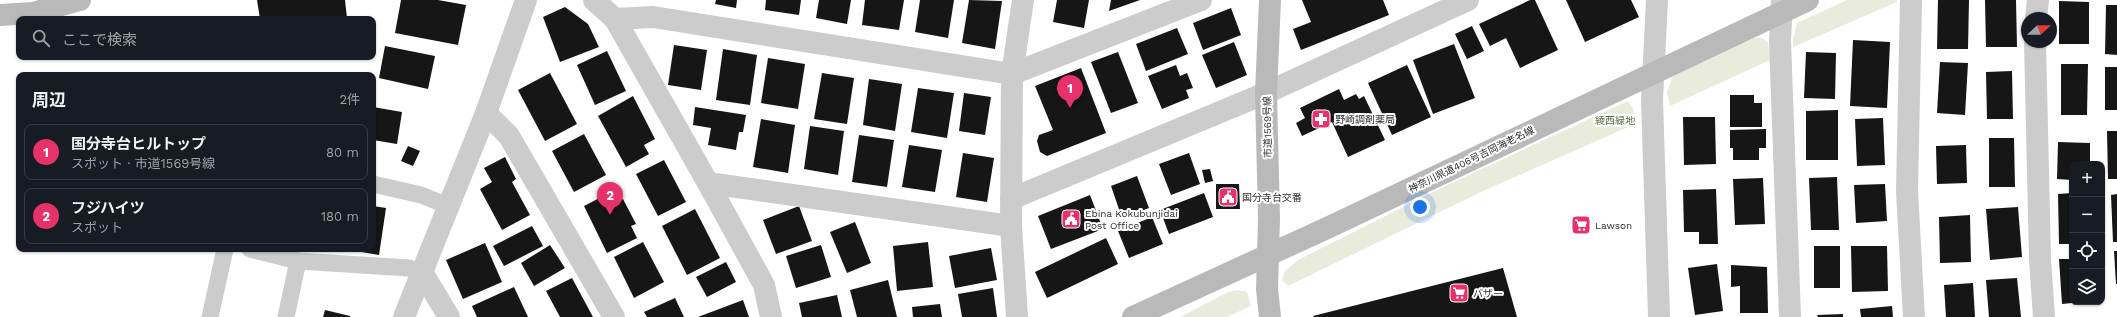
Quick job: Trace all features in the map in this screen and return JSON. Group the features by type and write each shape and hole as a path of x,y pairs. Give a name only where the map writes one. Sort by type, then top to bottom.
{"main road":[{"path":"0,15 33,13 80,0"},
{"name":"市道1569号線","path":"1270,0 1266,93 1267,289 1270,317"},
{"name":"神奈川県道406号吉岡海老名線","path":"1139,316 1654,72 1782,6 1808,0"}],"street":[{"path":"404,317 486,114 526,0"},
{"path":"594,0 614,19 708,183 764,285 771,317"},
{"path":"1017,317 1011,226 1012,74 1023,0"},
{"path":"614,19 653,17 1012,74 1201,0"},
{"path":"1011,199 1266,93 1468,0"},
{"path":"1657,0 1652,100 1659,317"},
{"path":"1911,0 1908,191 1914,317"},
{"path":"2037,12 2038,0"},
{"path":"1782,6 1780,40 1790,317"},
{"path":"2035,48 2040,259 2044,317"},
{"path":"486,114 509,136 614,317"},
{"path":"708,183 1011,226"},
{"path":"422,272 449,317"}],"lane":[{"path":"376,185 421,195 448,206"},
{"path":"210,317 224,252"},
{"path":"262,252 298,261 409,268 422,272"},
{"path":"286,317 298,261"}],"green space":[{"path":"1847,0 1897,0 1897,2 1793,47 1793,39 1797,23"},
{"path":"1754,38 1762,38 1768,42 1770,60 1670,106 1667,92 1673,76"},
{"name":"綾西緑地","path":"1628,101 1633,108 1635,124 1481,192 1288,286 1282,280 1285,271 1298,260 1445,186"},
{"path":"1237,290 1247,292 1251,306 1227,317 1180,317 1228,292"}],"building":[{"path":"257,0 345,0 347,16 260,16"},
{"path":"401,0 438,0 466,5 458,45 395,33"},
{"path":"716,0 737,0 736,8 715,4"},
{"path":"766,0 801,0 799,15 765,10"},
{"path":"819,0 851,0 847,24 816,18"},
{"path":"865,0 904,0 899,30 862,25"},
{"path":"920,0 954,0 948,38 915,32"},
{"path":"969,0 1002,1 995,49 962,43"},
{"path":"1057,0 1089,0 1084,28 1053,22"},
{"path":"1111,0 1140,0 1109,11"},
{"path":"1302,0 1383,0 1389,15 1301,50 1293,29 1311,22"},
{"path":"1530,0 1535,0 1558,50 1520,68 1506,38 1490,46 1479,24"},
{"path":"1566,0 1631,0 1639,17 1585,42"},
{"path":"1938,0 1969,0 1968,49 1937,49"},
{"path":"1985,0 2016,0 2017,47 1986,47"},
{"path":"2059,1 2089,2 2089,44 2059,44"},
{"path":"2106,5 2117,5 2117,55 2105,54"},
{"path":"565,7 588,24 599,47 560,62 543,17"},
{"path":"1231,8 1241,35 1203,50 1193,23"},
{"path":"1472,26 1484,51 1467,59 1455,34"},
{"path":"1177,28 1188,54 1146,71 1136,44"},
{"path":"1853,40 1890,42 1887,108 1850,106"},
{"path":"1234,42 1247,75 1216,88 1202,55"},
{"path":"1454,44 1475,98 1433,114 1413,60"},
{"path":"674,45 707,50 701,90 668,85"},
{"path":"385,46 435,56 428,89 379,78"},
{"path":"723,49 757,55 750,105 716,100"},
{"path":"607,51 626,91 595,105 577,65"},
{"path":"1118,52 1138,103 1111,113 1091,62"},
{"path":"1806,52 1836,53 1835,99 1804,98"},
{"path":"768,58 805,64 798,109 761,103"},
{"path":"1940,62 1968,63 1965,115 1937,113"},
{"path":"2061,64 2088,64 2087,115 2061,115"},
{"path":"1176,65 1180,76 1187,73 1193,88 1186,90 1189,98 1162,109 1148,76"},
{"path":"1407,65 1431,117 1392,135 1368,83"},
{"path":"2105,67 2117,67 2117,110 2105,110"},
{"path":"1081,68 1106,133 1047,156 1040,152 1037,141 1039,135 1053,130 1035,86"},
{"path":"2012,71 2013,119 1987,119 1986,72"},
{"path":"550,73 577,124 545,141 518,90"},
{"path":"822,73 854,78 847,124 814,119"},
{"path":"869,79 902,84 895,131 863,125"},
{"path":"918,88 954,93 947,138 911,132"},
{"path":"1339,89 1344,100 1356,94 1359,99 1364,96 1385,140 1348,157 1332,122 1302,136 1296,123 1305,118 1300,108"},
{"path":"964,93 991,97 985,135 959,131"},
{"path":"1730,95 1754,95 1754,103 1762,103 1762,127 1730,127"},
{"path":"633,96 655,139 644,145 649,154 626,167 598,116"},
{"path":"695,107 746,115 743,132 739,132 736,150 708,145 711,128 693,125"},
{"path":"376,108 402,112 397,144 376,140"},
{"path":"1838,110 1838,160 1806,160 1806,111"},
{"path":"1683,117 1715,117 1716,164 1684,165"},
{"path":"1883,118 1885,165 1857,166 1855,119"},
{"path":"761,119 795,125 788,173 753,167"},
{"path":"810,126 844,131 838,175 804,169"},
{"path":"1766,129 1766,148 1759,148 1759,160 1733,160 1733,148 1730,148 1730,130"},
{"path":"2107,131 2117,131 2117,179 2108,179"},
{"path":"584,134 606,175 574,192 552,151"},
{"path":"859,135 894,140 887,187 852,182"},
{"path":"1989,138 2014,138 2015,187 1989,187"},
{"path":"2058,142 2090,143 2090,161 2069,161 2069,180 2057,179"},
{"path":"909,145 942,150 935,192 902,187"},
{"path":"1966,145 1967,183 1937,184 1936,146"},
{"path":"408,146 420,151 413,166 401,161"},
{"path":"963,153 994,158 987,202 956,197"},
{"path":"1189,153 1200,184 1171,195 1159,164"},
{"path":"505,157 516,179 512,182 530,215 502,230 480,189 492,182 484,168"},
{"path":"664,160 686,202 658,216 636,174"},
{"path":"1210,169 1213,181 1205,183 1202,170"},
{"path":"1137,176 1149,208 1122,218 1111,186"},
{"path":"1837,177 1839,230 1811,230 1809,178"},
{"path":"1763,178 1765,224 1735,225 1733,179"},
{"name":"国分寺台交番","path":"1216,184 1239,184 1240,209 1216,209"},
{"path":"1885,184 1887,221 1856,223 1854,185"},
{"path":"1716,189 1718,244 1699,244 1699,232 1684,232 1683,190"},
{"path":"613,191 618,202 623,199 636,224 631,226 637,238 607,253 584,206"},
{"path":"1204,193 1213,217 1169,234 1160,210"},
{"path":"2069,193 2069,244 2059,244 2058,194"},
{"path":"2117,194 2117,242 2113,242 2111,195"},
{"path":"1090,195 1103,229 1051,249 1038,216"},
{"path":"376,206 386,208 379,255 362,252 376,252"},
{"path":"799,206 812,241 776,254 763,220"},
{"path":"2018,207 2022,257 1990,260 1986,209"},
{"path":"695,209 720,258 687,275 662,226"},
{"path":"1970,215 1971,262 1940,263 1939,217"},
{"path":"1152,217 1163,244 1129,258 1118,231"},
{"path":"855,222 871,263 847,273 830,232"},
{"path":"532,226 543,246 504,266 493,246"},
{"path":"1106,238 1118,264 1047,298 1035,272"},
{"path":"643,242 664,282 634,298 614,257"},
{"path":"928,242 933,287 897,291 893,246"},
{"path":"485,243 502,282 463,299 446,260"},
{"path":"550,245 565,268 534,286 521,263"},
{"path":"821,245 831,277 796,288 786,256"},
{"path":"1814,246 1840,246 1840,288 1814,288"},
{"path":"1851,246 1887,246 1888,291 1852,292"},
{"path":"991,248 997,280 955,288 949,256"},
{"path":"2114,251 2117,251 2117,284 2116,284"},
{"path":"2059,259 2069,259 2069,303 2062,304"},
{"path":"726,262 736,282 707,297 696,277"},
{"path":"1717,264 1723,311 1695,315 1688,268"},
{"path":"1731,265 1767,267 1768,313 1740,313 1740,286 1731,287"},
{"name":"バザー","path":"1503,268 1517,317 1313,316"},
{"path":"572,278 593,317 560,317 546,291"},
{"path":"2017,278 2021,317 1989,317 1986,280"},
{"path":"888,280 897,317 857,317 850,290"},
{"path":"1973,283 1975,317 1946,317 1944,285"},
{"path":"514,287 528,317 477,317 472,306"},
{"path":"993,288 997,317 962,317 958,294"},
{"path":"837,295 842,317 802,317 799,303"},
{"path":"675,298 684,317 647,317 644,312"},
{"path":"743,300 749,317 698,317"},
{"path":"940,304 942,317 913,317 912,307"},
{"path":"1892,306 1893,317 1861,317 1860,309"},
{"path":"325,310 350,316 350,317 323,317"},
{"path":"1843,314 1843,317 1818,317 1817,315"}],"place":[{"name":"国分寺台ヒルトップ","path":"1070,108"},
{"name":"野崎調剤薬局","path":"1321,119"},
{"name":"国分寺台交番","path":"1228,197"},
{"name":"フジハイツ","path":"610,215"},
{"name":"Ebina Kokubunjidai Post Office","path":"1071,219"},
{"name":"Lawson","path":"1581,225"},
{"name":"バザー","path":"1459,293"}]}
